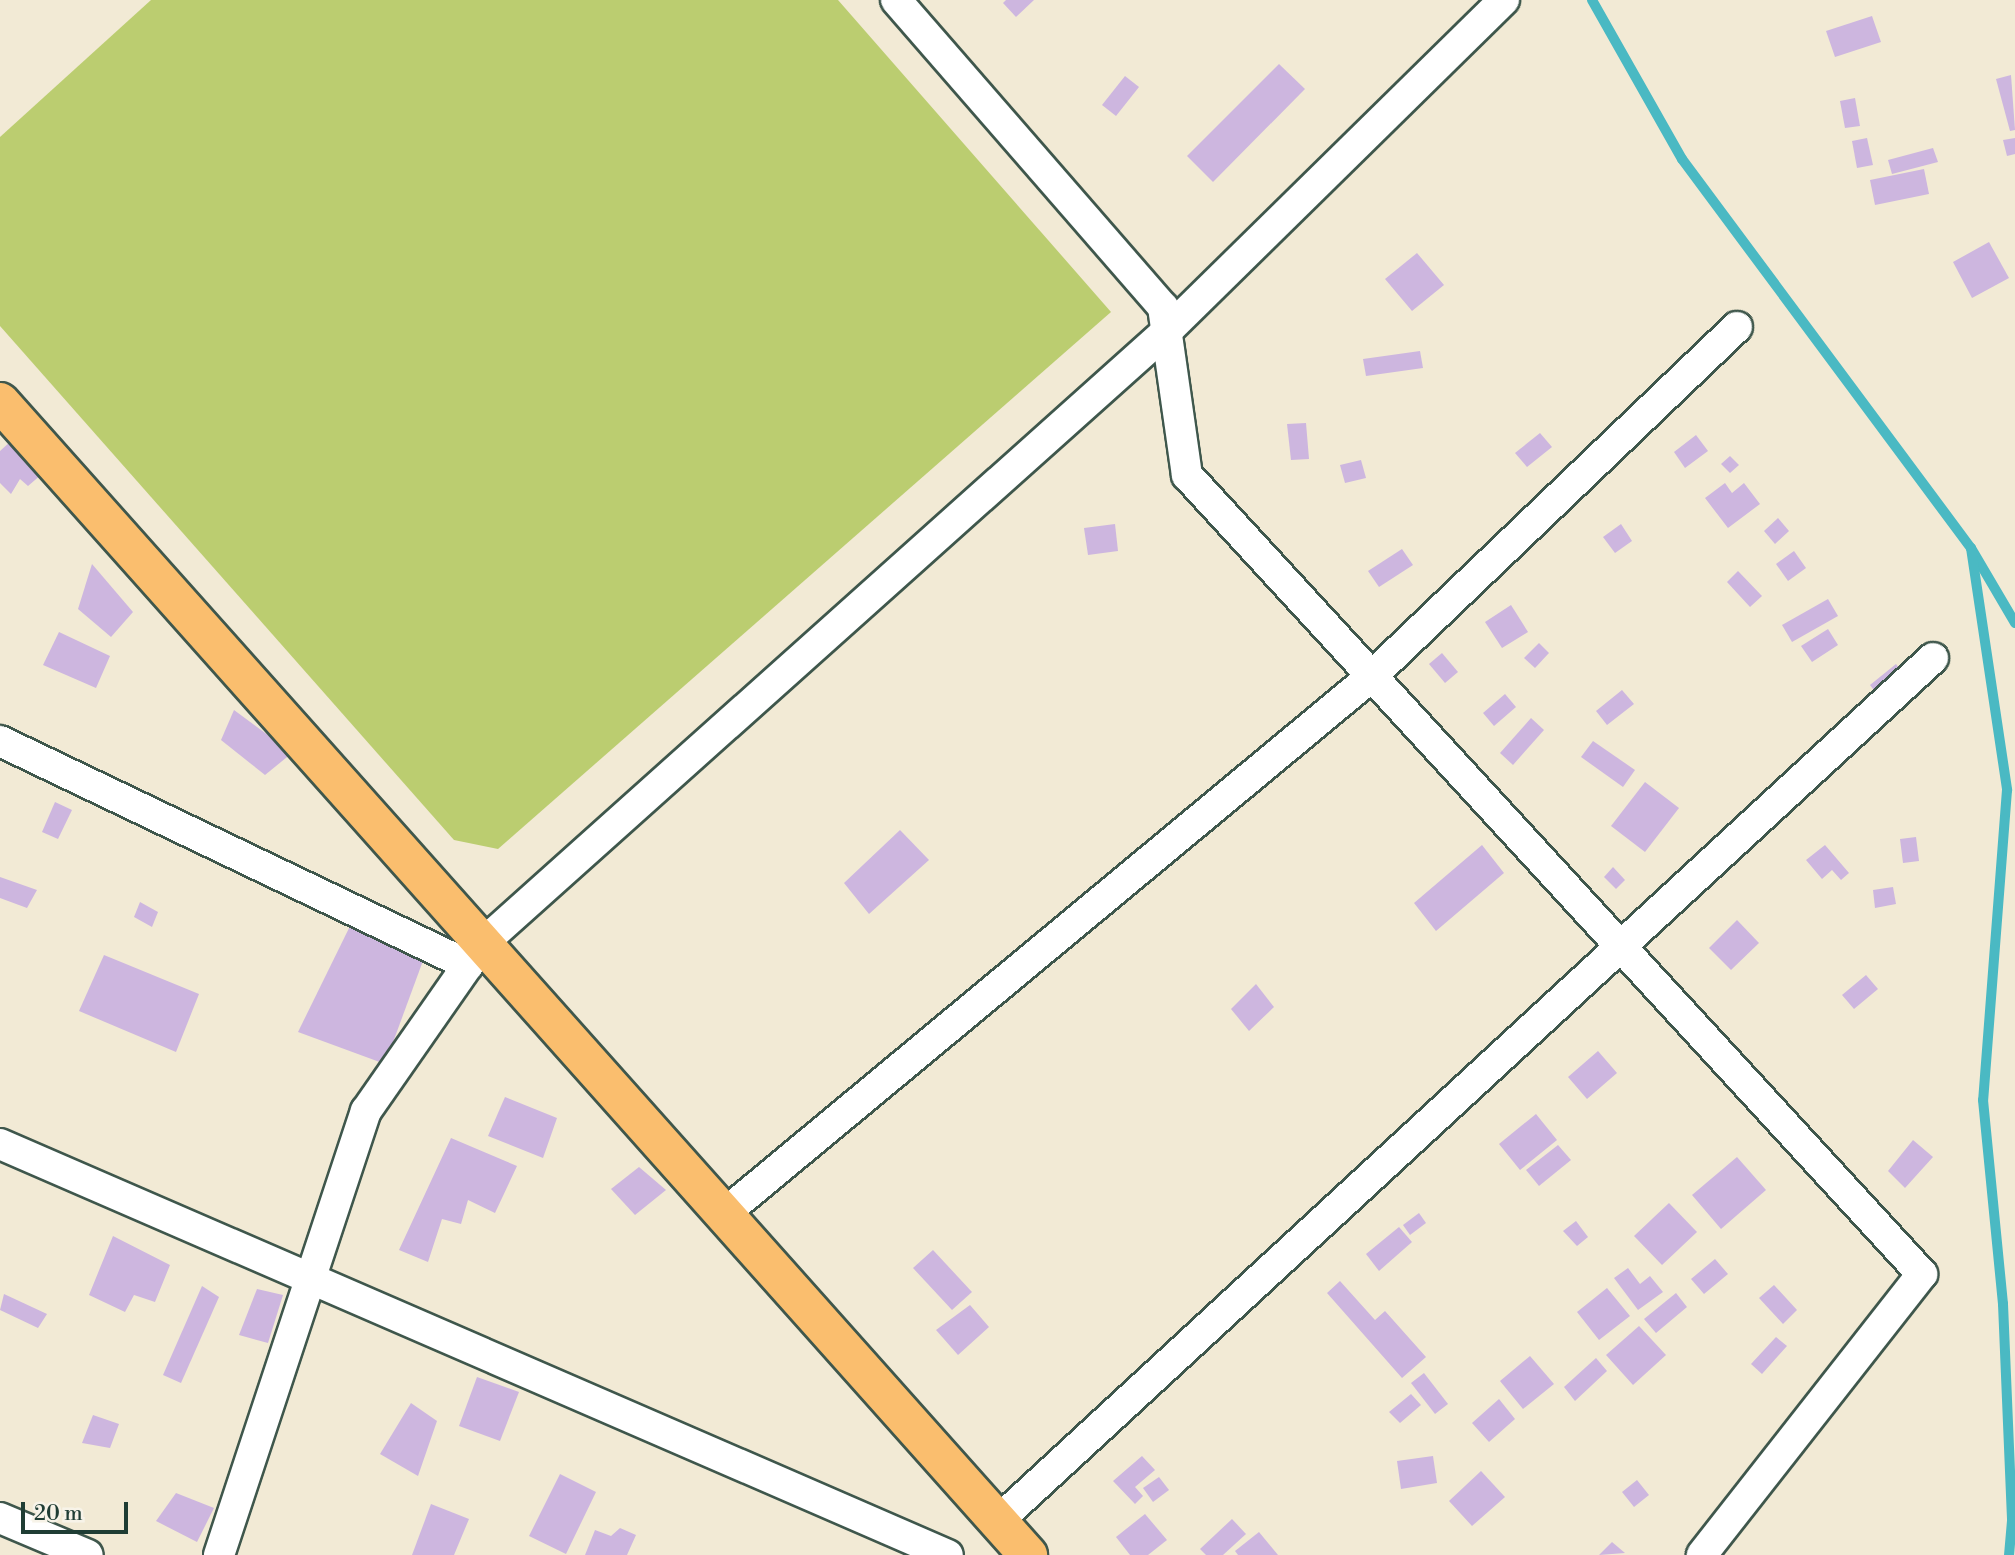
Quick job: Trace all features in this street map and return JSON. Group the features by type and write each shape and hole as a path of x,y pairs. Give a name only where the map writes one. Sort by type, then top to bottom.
{"main road":[{"path":"0,402 476,954 725,1213 1028,1555"}],"street":[{"path":"896,0 1163,307 1187,475 1922,1275 1702,1555"},
{"path":"219,1555 366,1111 476,954 1166,332 1504,0"},
{"path":"725,1213 1372,676 1737,327"},
{"path":"999,1520 1933,658"},
{"path":"0,741 476,954"},
{"path":"0,1144 311,1276 948,1555"},
{"path":"0,1518 88,1555"}],"green space":[{"path":"151,0 838,0 1111,312 498,849 454,840 0,326 0,137"}],"building":[{"path":"1006,0 1034,0 1016,17 1003,3"},
{"path":"1872,16 1881,42 1835,57 1826,31"},
{"path":"1279,64 1305,89 1213,182 1187,156"},
{"path":"2011,75 2015,130 2010,131 1996,79"},
{"path":"1125,76 1139,87 1116,116 1102,105"},
{"path":"1855,98 1860,126 1845,128 1840,101"},
{"path":"1867,138 1873,165 1857,168 1852,141"},
{"path":"2015,138 2015,154 2007,156 2003,140"},
{"path":"1933,148 1938,162 1892,174 1888,160"},
{"path":"1924,169 1929,194 1875,205 1870,180"},
{"path":"1989,242 2009,278 1972,298 1953,262"},
{"path":"1417,253 1444,285 1412,311 1385,279"},
{"path":"1420,351 1423,368 1366,376 1363,359"},
{"path":"1306,423 1309,459 1291,460 1287,424"},
{"path":"1540,433 1552,447 1527,467 1515,453"},
{"path":"1696,435 1708,451 1685,468 1674,452"},
{"path":"11,441 42,474 28,486 20,479 11,494 0,483 0,451"},
{"path":"1730,456 1739,465 1730,473 1721,464"},
{"path":"1361,460 1366,478 1345,483 1340,465"},
{"path":"1725,483 1732,493 1744,483 1760,504 1728,528 1705,498"},
{"path":"1778,518 1789,531 1775,544 1764,531"},
{"path":"1115,524 1118,551 1088,555 1084,528"},
{"path":"1621,524 1632,541 1615,553 1603,537"},
{"path":"1402,549 1413,565 1379,587 1368,571"},
{"path":"1794,551 1806,568 1788,581 1776,564"},
{"path":"92,564 133,612 111,637 78,609"},
{"path":"1738,571 1762,596 1750,607 1727,582"},
{"path":"1828,599 1838,616 1792,642 1782,625"},
{"path":"1511,605 1528,632 1502,648 1485,622"},
{"path":"1828,629 1838,645 1812,662 1801,646"},
{"path":"59,632 110,656 96,688 43,665"},
{"path":"1539,643 1549,653 1535,668 1524,658"},
{"path":"1442,653 1458,672 1445,683 1429,664"},
{"path":"1896,664 1902,672 1876,693 1870,685"},
{"path":"1622,690 1634,704 1607,725 1596,711"},
{"path":"1505,694 1516,707 1494,726 1483,713"},
{"path":"234,710 292,753 265,775 221,740"},
{"path":"1531,718 1544,730 1513,765 1500,753"},
{"path":"1593,741 1635,770 1623,787 1581,757"},
{"path":"1645,782 1679,808 1645,852 1611,826"},
{"path":"55,802 72,810 58,839 42,832"},
{"path":"900,830 929,860 869,914 844,883"},
{"path":"1916,837 1919,861 1903,863 1900,839"},
{"path":"1482,845 1504,873 1436,931 1414,903"},
{"path":"1825,845 1849,873 1841,880 1832,870 1822,879 1806,860"},
{"path":"1613,867 1625,880 1616,889 1604,877"},
{"path":"0,877 37,890 27,908 0,898"},
{"path":"1893,887 1896,904 1875,908 1873,890"},
{"path":"140,902 158,912 152,927 134,917"},
{"path":"353,920 424,958 385,1064 298,1032"},
{"path":"1737,920 1759,943 1731,970 1709,948"},
{"path":"104,955 199,994 176,1052 79,1011"},
{"path":"1866,975 1878,989 1854,1009 1842,995"},
{"path":"1256,984 1274,1007 1249,1031 1231,1009"},
{"path":"1598,1051 1617,1073 1587,1099 1568,1077"},
{"path":"505,1097 557,1118 543,1158 488,1136"},
{"path":"1536,1114 1557,1140 1520,1170 1499,1144"},
{"path":"451,1138 517,1166 495,1213 468,1200 461,1224 442,1219 428,1262 399,1250"},
{"path":"1913,1140 1933,1157 1905,1188 1888,1171"},
{"path":"1558,1145 1571,1160 1539,1186 1526,1170"},
{"path":"1737,1157 1766,1190 1721,1229 1692,1195"},
{"path":"639,1167 666,1190 635,1215 611,1189"},
{"path":"1669,1203 1697,1232 1662,1265 1634,1236"},
{"path":"1419,1213 1426,1223 1410,1235 1403,1225"},
{"path":"1576,1221 1588,1237 1577,1246 1563,1231"},
{"path":"1399,1227 1412,1242 1379,1271 1366,1254"},
{"path":"113,1236 170,1265 155,1302 134,1295 125,1312 89,1295"},
{"path":"933,1250 972,1292 952,1310 913,1268"},
{"path":"1715,1259 1728,1274 1704,1294 1691,1279"},
{"path":"1628,1268 1640,1284 1650,1276 1663,1292 1638,1310 1614,1278"},
{"path":"1340,1281 1375,1320 1385,1311 1426,1357 1402,1378 1327,1293"},
{"path":"1774,1285 1797,1310 1783,1324 1759,1298"},
{"path":"202,1286 219,1297 181,1383 163,1375"},
{"path":"1607,1288 1630,1316 1599,1340 1577,1312"},
{"path":"257,1289 283,1295 268,1343 239,1335"},
{"path":"1676,1293 1687,1307 1656,1333 1644,1319"},
{"path":"4,1294 47,1314 38,1328 0,1310"},
{"path":"970,1305 989,1327 958,1355 936,1330"},
{"path":"1639,1326 1666,1355 1633,1385 1606,1355"},
{"path":"1776,1337 1787,1346 1762,1374 1751,1364"},
{"path":"1530,1356 1554,1384 1523,1409 1500,1381"},
{"path":"1596,1358 1607,1371 1575,1401 1564,1387"},
{"path":"1424,1373 1448,1404 1435,1414 1411,1383"},
{"path":"477,1377 519,1392 500,1441 459,1426"},
{"path":"1411,1394 1421,1405 1400,1423 1389,1412"},
{"path":"1499,1399 1515,1419 1489,1442 1472,1423"},
{"path":"411,1403 437,1421 418,1476 380,1454"},
{"path":"93,1415 119,1424 110,1448 82,1443"},
{"path":"1142,1456 1155,1470 1135,1487 1143,1496 1135,1504 1113,1481"},
{"path":"1433,1456 1437,1483 1401,1489 1397,1461"},
{"path":"1481,1471 1505,1497 1472,1526 1449,1501"},
{"path":"560,1474 596,1492 566,1554 529,1536"},
{"path":"1159,1477 1169,1490 1153,1502 1143,1488"},
{"path":"1637,1480 1649,1495 1634,1507 1622,1492"},
{"path":"176,1493 214,1508 197,1542 156,1521"},
{"path":"431,1504 469,1519 454,1555 412,1555"},
{"path":"1145,1514 1167,1540 1148,1555 1130,1555 1116,1537"},
{"path":"1232,1519 1246,1534 1223,1555 1206,1555 1200,1549"},
{"path":"620,1528 636,1535 627,1555 585,1555 595,1530 611,1536"},
{"path":"1259,1532 1278,1555 1238,1555 1235,1551"},
{"path":"1612,1542 1625,1553 1599,1555"}],"waterway":[{"path":"1592,0 1682,159 1971,548 2015,623"},
{"path":"1971,548 2007,790 1983,1100 2003,1304 2012,1521 2009,1555"}]}
